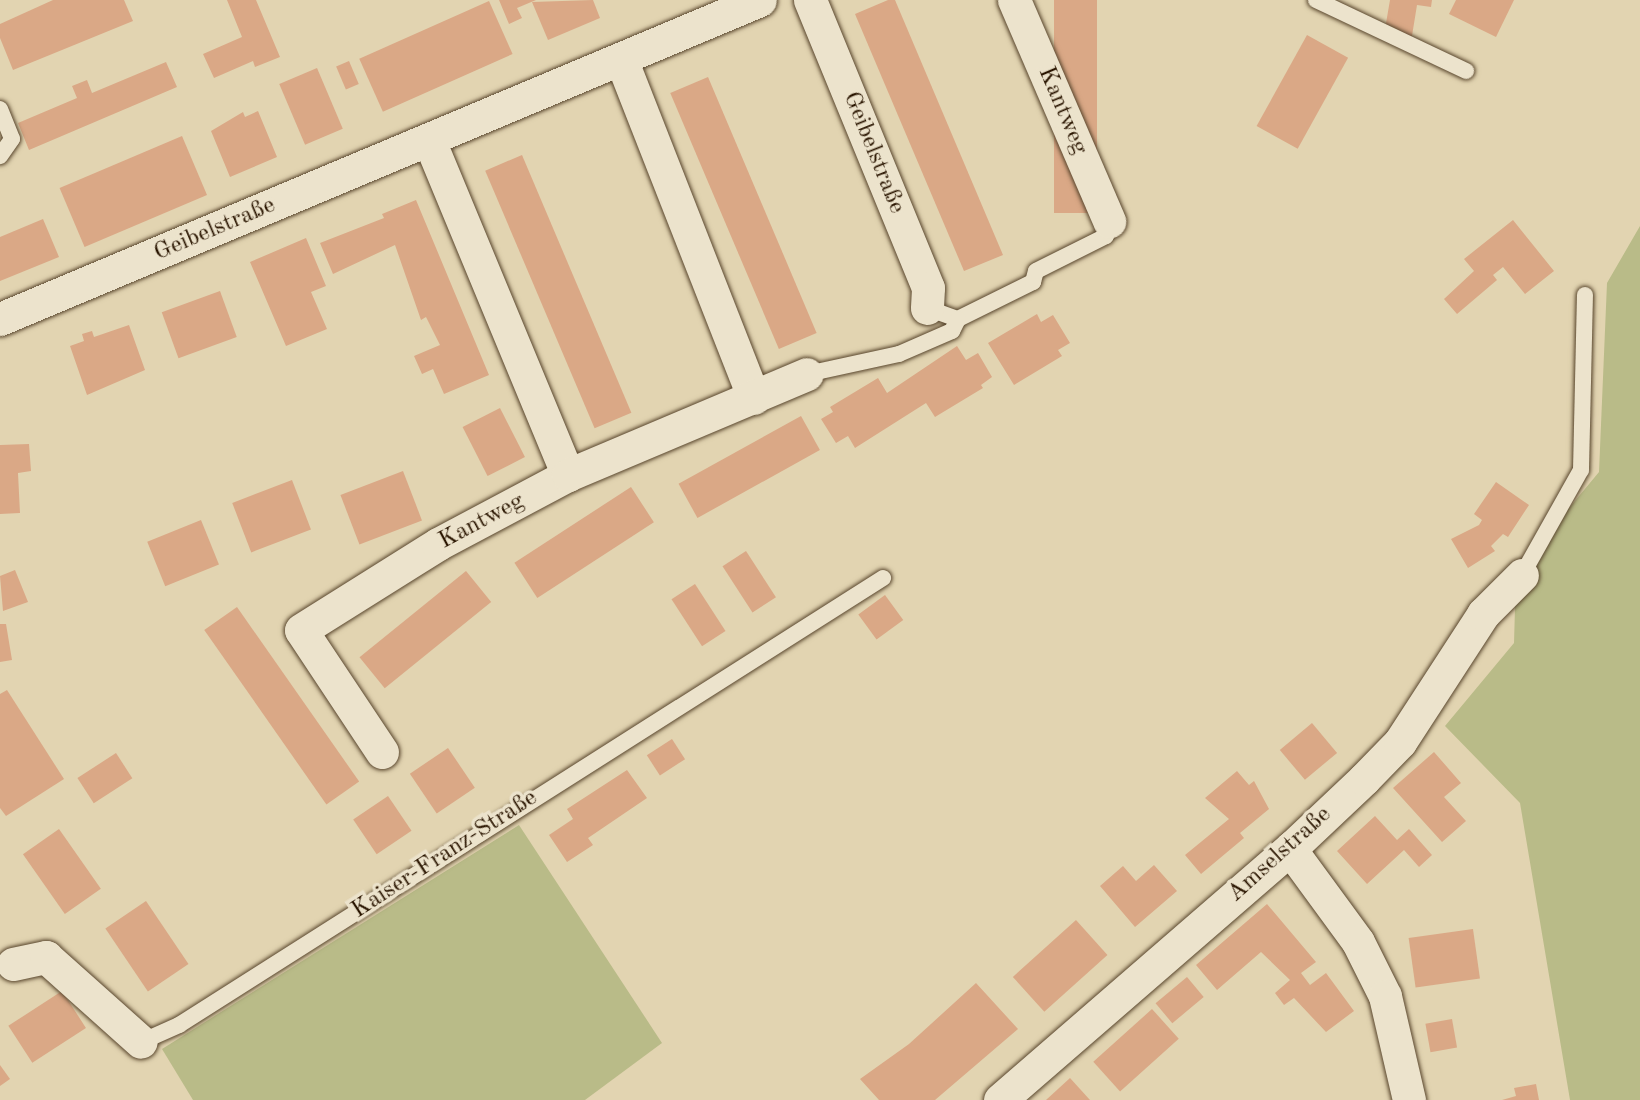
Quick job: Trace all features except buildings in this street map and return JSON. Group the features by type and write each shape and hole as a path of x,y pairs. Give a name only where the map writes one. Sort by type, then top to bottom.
{"street":[{"name":"Geibelstraße","path":"0,319 761,0"},
{"name":"Geibelstraße","path":"810,0 928,288 927,308"},
{"name":"Kantweg","path":"1014,0 1109,221"},
{"path":"621,59 754,398"},
{"path":"429,140 568,475"},
{"name":"Kantweg","path":"382,752 301,630 438,544 568,475 807,374"},
{"name":"Amselstraße","path":"1000,1100 1290,849 1400,742 1483,614 1522,575"},
{"path":"1290,849 1359,942 1385,996 1409,1100"},
{"name":"Kaiser-Franz-Straße","path":"4,961 46,957 141,1042"}],"lane":[{"path":"1316,0 1466,71"},
{"path":"0,109 12,139 0,156"},
{"path":"807,374 899,354 952,331 958,319 1033,282 1036,271 1106,236 1109,221"},
{"path":"1522,575 1581,470 1585,295"},
{"path":"927,308 958,319"},
{"name":"Kaiser-Franz-Straße","path":"141,1042 179,1025 883,578"}],"green space":[{"path":"1640,226 1640,1100 1570,1100 1520,803 1445,726 1514,643 1516,572 1599,472 1607,283"},
{"path":"519,825 662,1043 585,1100 193,1100 162,1049"}]}
